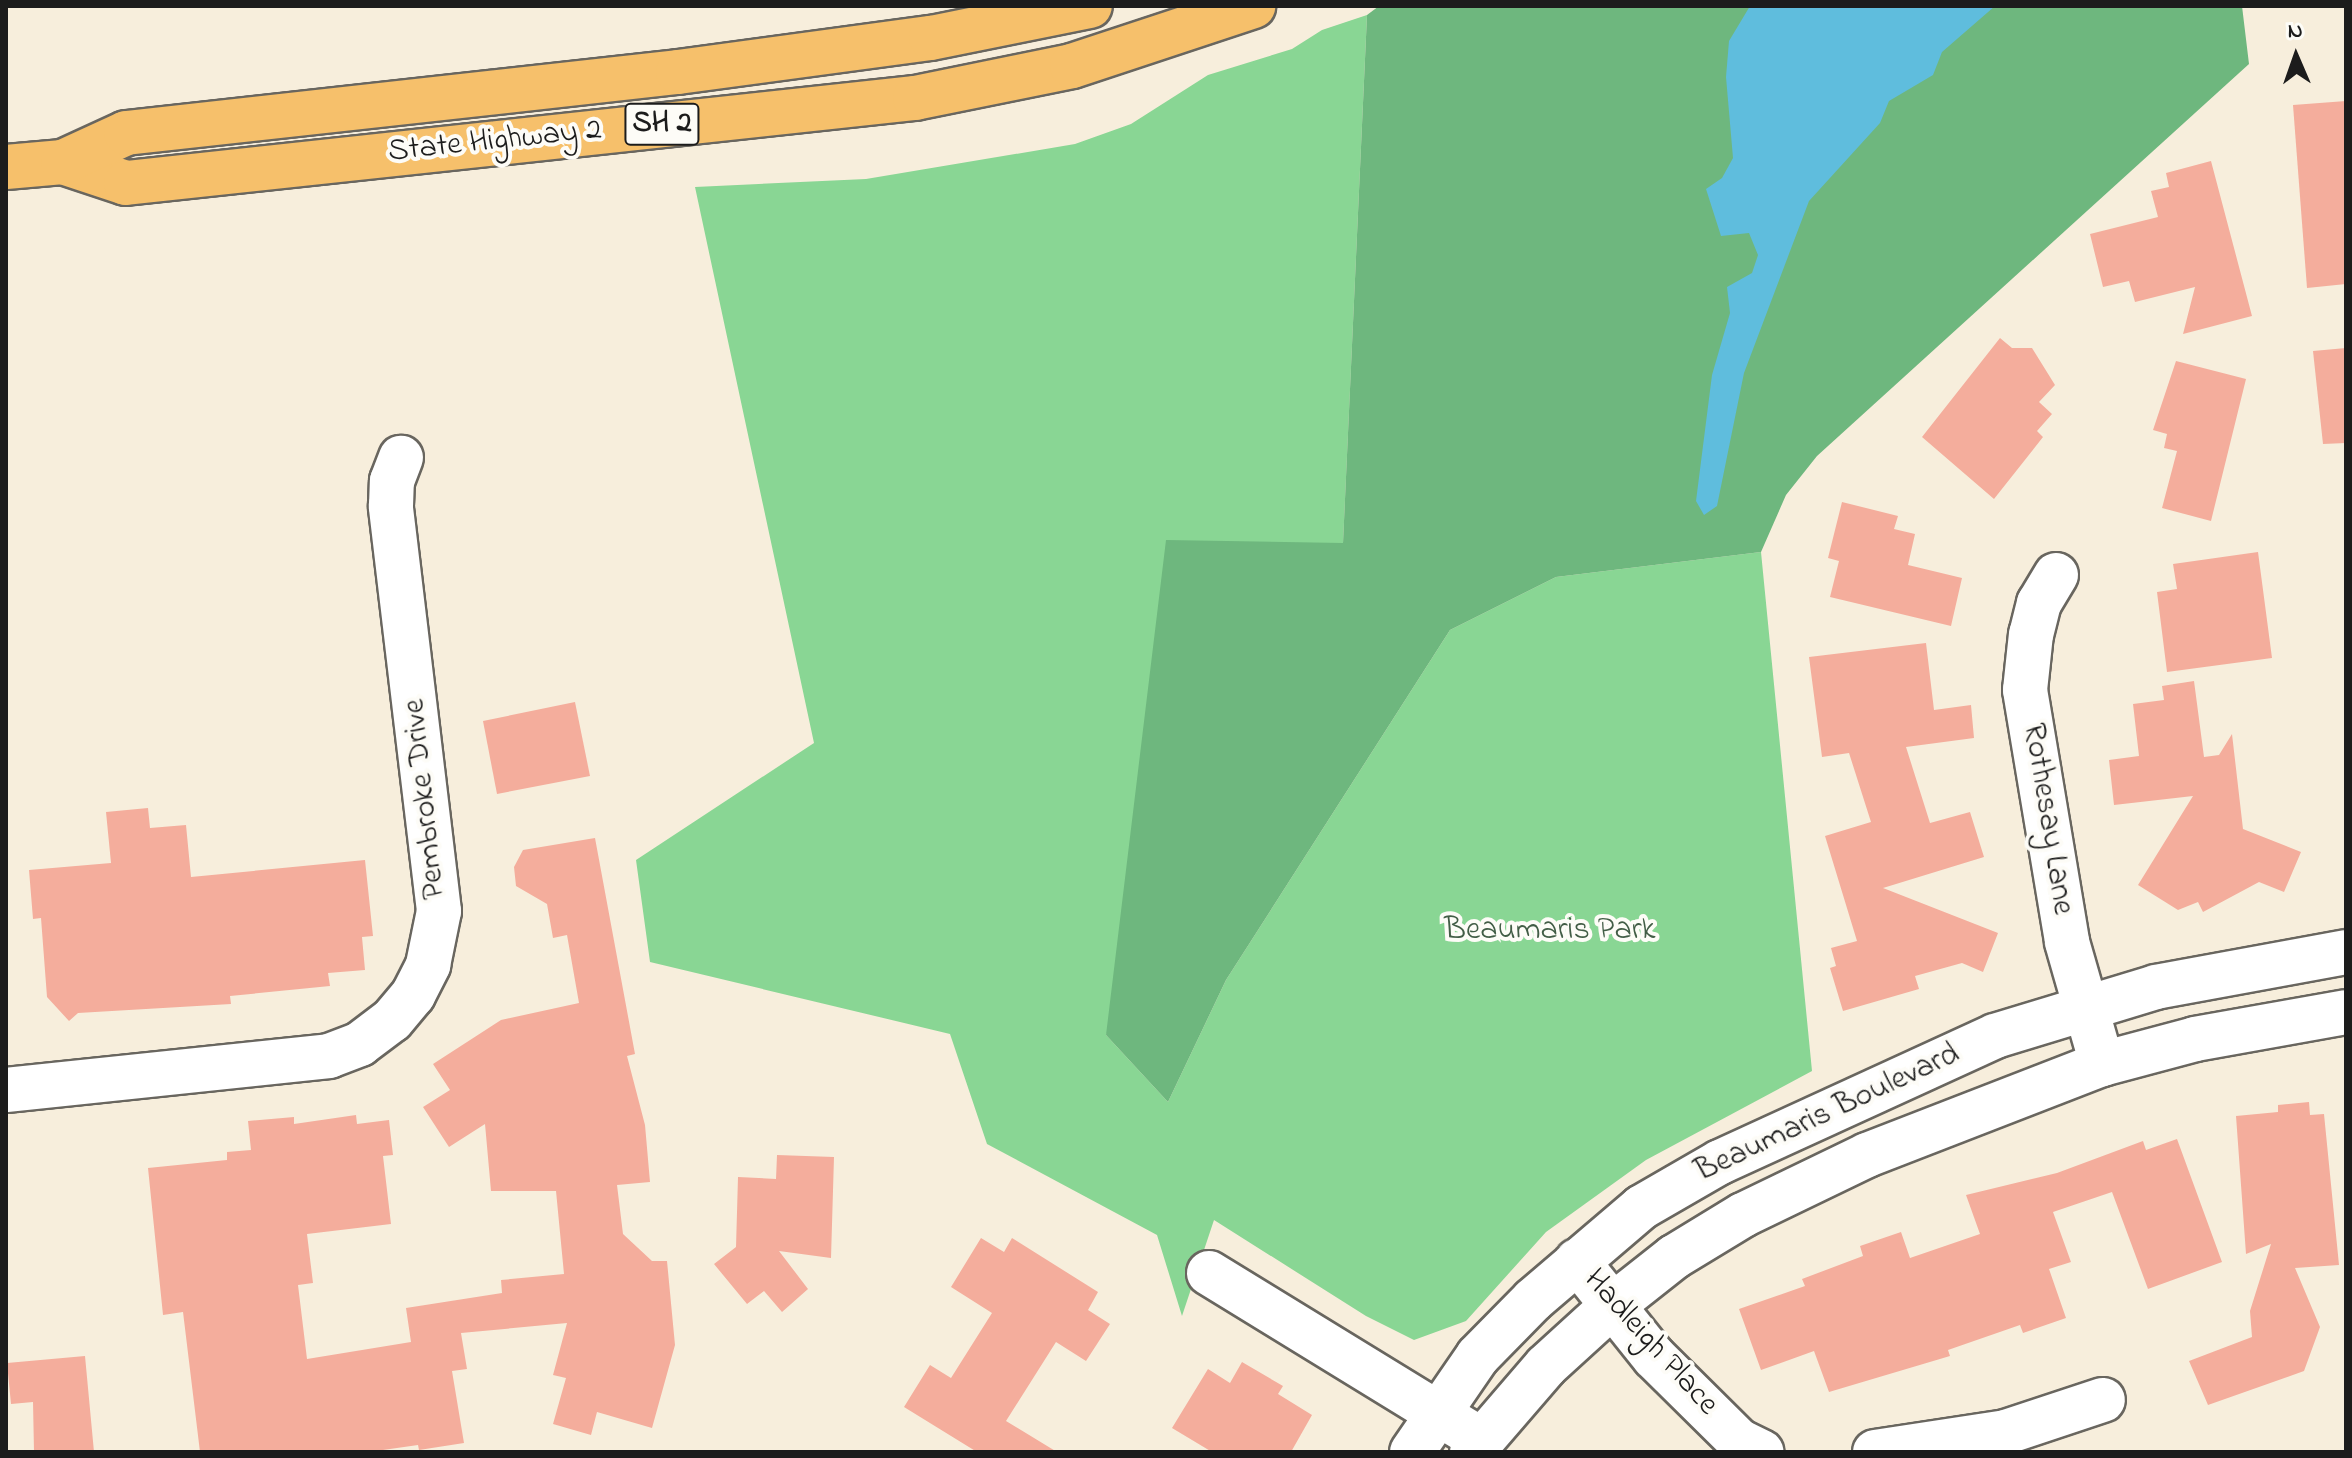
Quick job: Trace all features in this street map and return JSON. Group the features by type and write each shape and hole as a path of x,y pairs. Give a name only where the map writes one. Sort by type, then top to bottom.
{"highway":[{"name":"State Highway 2","path":"6,167 63,162 126,133 678,72 931,38 1090,6"},
{"name":"State Highway 2","path":"63,162 126,183 915,98 1072,66 1253,6"}],"street":[{"name":"Pembroke Drive","path":"6,1090 329,1056 360,1044 413,995 428,965 439,911 391,506 392,481 401,458"},
{"name":"Rothesay Lane","path":"2056,575 2039,603 2031,634 2025,690 2067,942 2102,1064"},
{"name":"Beaumaris Boulevard","path":"1412,1452 1478,1356 1577,1261 1642,1207 1720,1162 1982,1042 2084,1009 2242,968 2346,952"},
{"name":"Beaumaris Boulevard","path":"1476,1445 1546,1366 1612,1306 1674,1257 1743,1215 1867,1155 2102,1064 2209,1036 2346,1012"},
{"name":"Hadleigh Place","path":"1577,1261 1612,1306 1718,1421 1762,1452"},
{"path":"1209,1273 1436,1414 1476,1445"},
{"path":"1875,1452 2006,1432 2103,1400"}],"green space":[{"path":"1379,6 2242,6 2249,64 1817,456 1786,495 1761,552 1556,577 1450,630 1226,980 1168,1102 1106,1035 1166,540 1343,543 1367,15"},
{"name":"Beaumaris Park","path":"1367,15 1343,544 1106,1035 1168,1102 1226,980 1450,630 1556,577 1761,552 1812,1071 1646,1160 1546,1232 1466,1321 1414,1340 1366,1316 1214,1220 1182,1316 1157,1235 987,1144 950,1034 650,962 636,860 814,743 695,187 866,179 1075,144 1131,124 1208,75 1292,49 1322,30"}],"water":[{"path":"1750,6 1995,6 1942,52 1933,75 1889,101 1880,123 1809,201 1744,373 1717,506 1704,515 1696,501 1712,375 1730,313 1727,287 1752,273 1758,255 1749,233 1721,236 1706,189 1722,178 1733,158 1726,77 1729,41"}],"building":[{"path":"2346,101 2346,284 2307,288 2293,105"},
{"path":"2211,161 2252,316 2183,334 2195,287 2135,302 2129,281 2103,287 2090,234 2158,217 2151,191 2169,187 2166,173"},
{"path":"2000,338 2012,348 2032,348 2055,385 2039,402 2052,414 2037,431 2043,437 1994,499 1922,437"},
{"path":"2346,348 2346,443 2323,444 2313,351"},
{"path":"2176,361 2246,379 2211,521 2162,508 2177,451 2164,448 2167,434 2153,430"},
{"path":"1842,502 1898,516 1894,529 1915,534 1908,565 1962,578 1951,626 1830,597 1839,561 1828,558"},
{"path":"2258,552 2272,658 2167,672 2157,592 2177,589 2173,564"},
{"path":"1926,643 1934,710 1971,705 1974,738 1906,747 1930,823 1970,812 1984,857 1883,888 1998,933 1983,972 1962,963 1915,976 1919,989 1843,1011 1830,968 1836,966 1831,948 1857,941 1825,836 1871,822 1849,753 1822,757 1809,657"},
{"path":"2194,681 2204,757 2219,755 2232,734 2243,829 2301,852 2284,892 2259,882 2203,912 2198,902 2178,910 2138,885 2193,796 2114,805 2109,760 2139,756 2133,704 2164,700 2162,686"},
{"path":"575,702 590,776 497,794 483,721"},
{"path":"148,808 150,828 186,825 191,877 365,860 373,936 362,937 365,970 328,973 330,986 230,996 231,1004 78,1013 69,1021 47,997 41,918 33,919 29,870 111,863 106,812"},
{"path":"595,838 635,1054 627,1056 645,1125 650,1182 617,1185 623,1234 652,1261 667,1261 675,1345 652,1428 597,1412 591,1435 553,1424 566,1378 553,1375 567,1323 461,1333 467,1369 452,1371 464,1443 419,1450 418,1445 369,1452 200,1452 183,1312 163,1315 148,1168 227,1160 227,1152 251,1150 248,1121 294,1117 294,1124 356,1115 357,1124 389,1120 393,1155 383,1156 391,1224 307,1234 313,1283 298,1285 307,1359 411,1342 406,1308 502,1293 501,1280 564,1274 556,1191 491,1191 485,1124 449,1147 423,1107 450,1090 433,1064 501,1020 579,1003 567,935 553,938 547,904 516,886 514,867 523,850"},
{"path":"2309,1102 2310,1115 2324,1114 2339,1265 2295,1268 2320,1327 2304,1371 2208,1405 2189,1361 2252,1337 2250,1311 2271,1244 2246,1254 2236,1116 2278,1112 2278,1105"},
{"path":"2177,1139 2222,1262 2148,1289 2112,1192 2053,1212 2071,1262 2049,1269 2066,1318 2023,1333 2020,1325 1948,1350 1950,1356 1829,1392 1814,1351 1761,1370 1739,1309 1805,1286 1802,1279 1863,1256 1860,1246 1901,1232 1910,1258 1980,1234 1966,1195 2057,1173 2143,1141 2146,1150"},
{"path":"777,1155 834,1157 831,1258 779,1251 808,1289 782,1312 764,1291 747,1304 714,1264 736,1247 738,1177 776,1179"},
{"path":"981,1238 1004,1252 1012,1238 1098,1292 1088,1310 1110,1324 1086,1361 1056,1342 1006,1421 1057,1452 977,1452 904,1407 930,1365 951,1378 992,1313 951,1287"},
{"path":"85,1356 94,1452 34,1452 33,1402 11,1404 7,1363"},
{"path":"1242,1362 1283,1386 1278,1394 1312,1415 1291,1452 1212,1452 1172,1428 1208,1369 1230,1383"}]}
